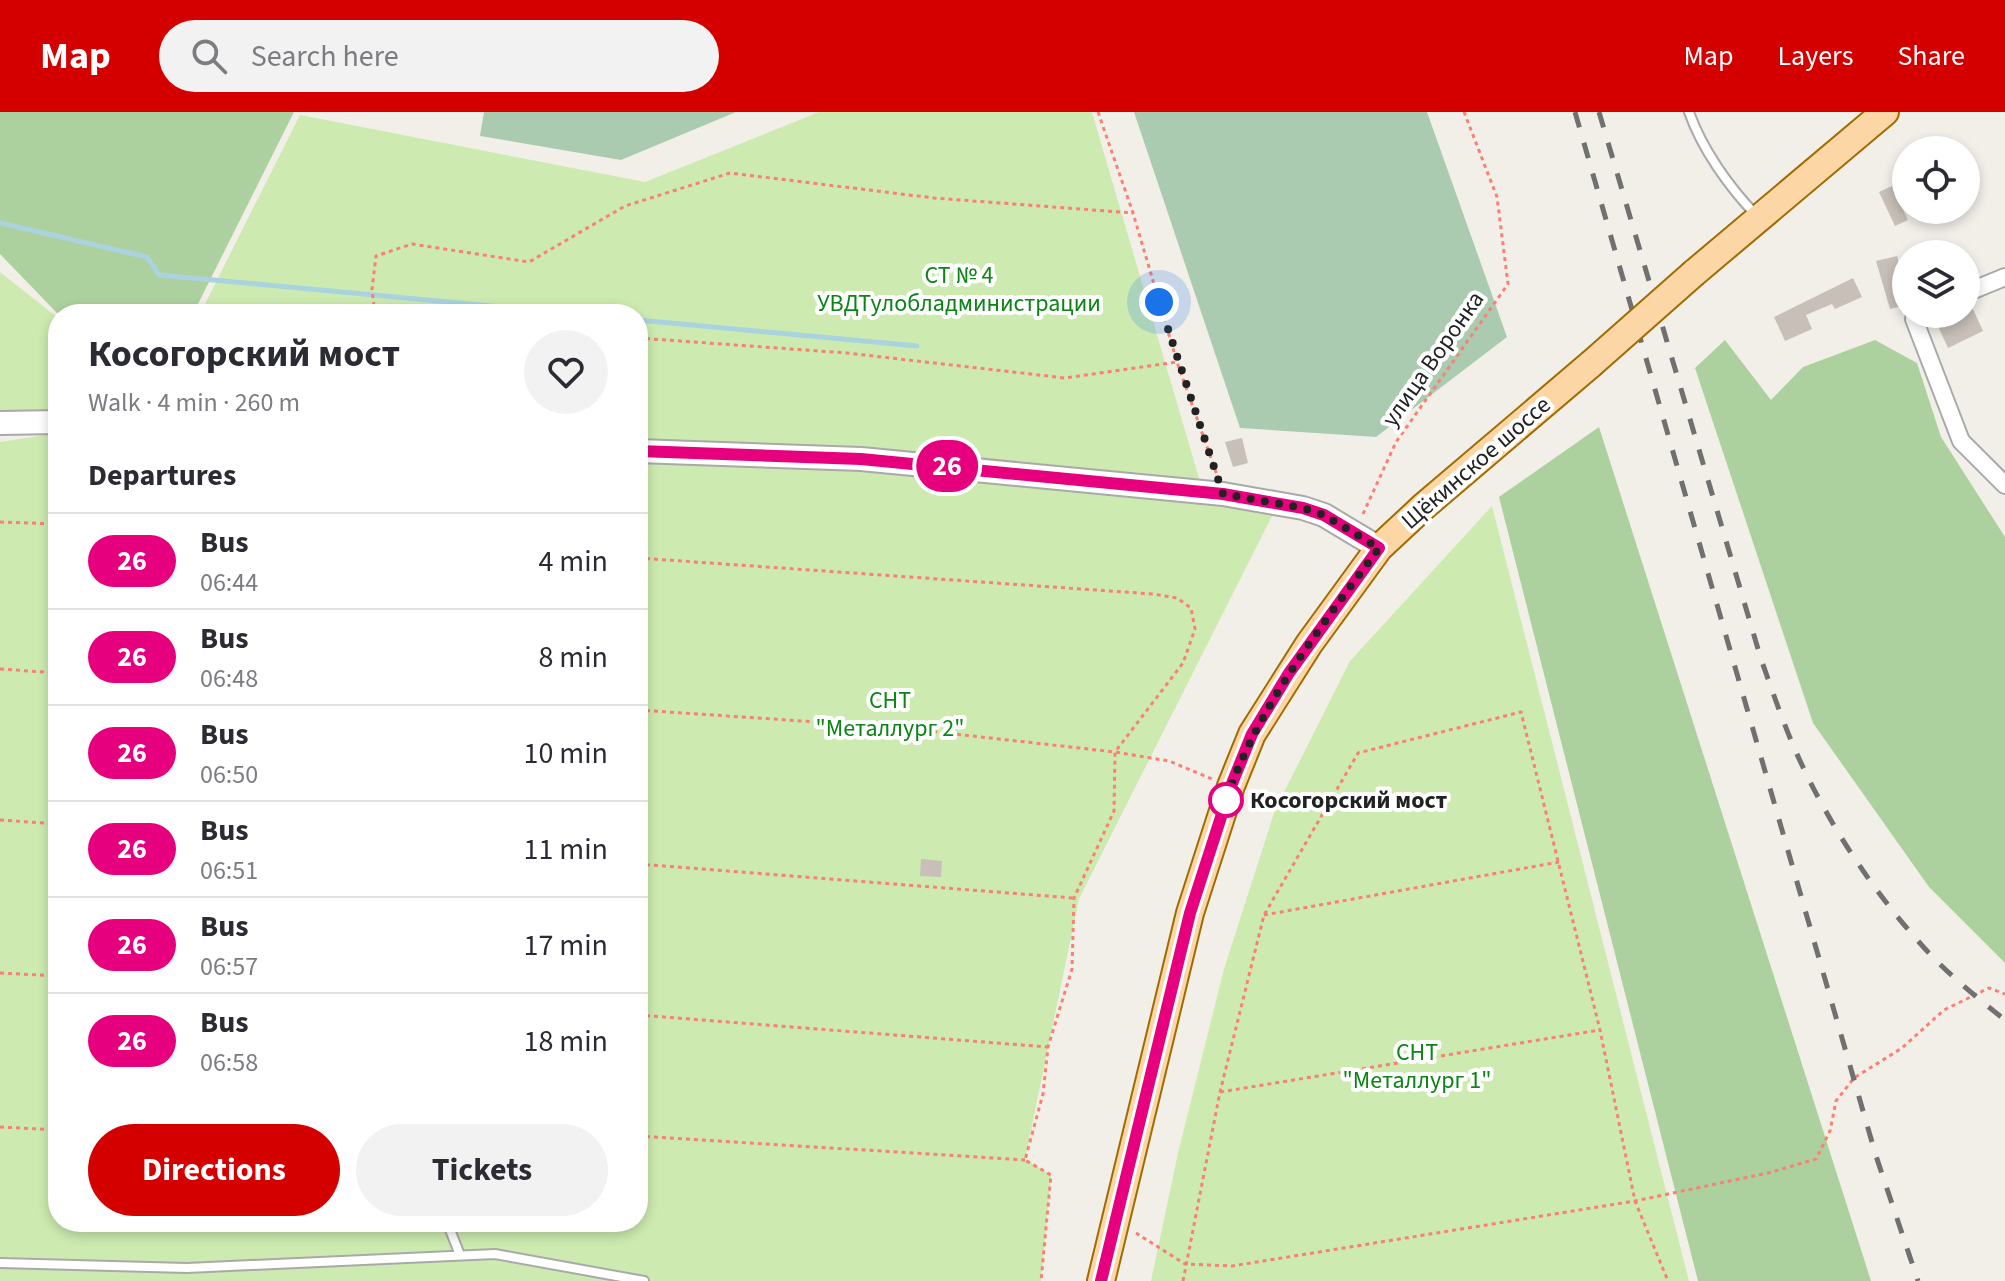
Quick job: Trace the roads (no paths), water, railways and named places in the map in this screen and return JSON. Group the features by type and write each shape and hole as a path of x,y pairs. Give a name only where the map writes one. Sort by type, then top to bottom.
{"main road":[{"name":"Щёкинское шоссе","path":"1101,1281 1190,913 1231,786 1252,734 1289,673 1379,548 1694,273 1885,112"}],"street":[{"path":"1980,287 2005,277"},
{"path":"1923,328 1961,441 2005,485"},
{"path":"0,423 48,422"},
{"path":"648,451 861,459 1223,494 1303,508 1324,515 1379,548"}],"lane":[{"path":"1689,112 1695,129 1739,197 1760,218"},
{"path":"451,1232 460,1255"},
{"path":"0,1263 187,1268 495,1254 644,1281"}],"waterway":[{"path":"0,223 147,257 159,275 470,304"},
{"path":"648,321 917,346"}],"railway":[{"path":"1575,112 1876,1156 1918,1281"},
{"path":"1599,112 1761,659 1793,745 1833,823 1882,897 1939,963 2005,1020"}],"place":[{"name":"Косогорский мост","path":"1226,800"}],"park label":[{"name":"СТ № 4 УВДТулобладминистрации","path":"959,289"},
{"name":"СНТ \"Металлург 2\"","path":"890,714"},
{"name":"СНТ \"Металлург 1\"","path":"1417,1066"}]}
